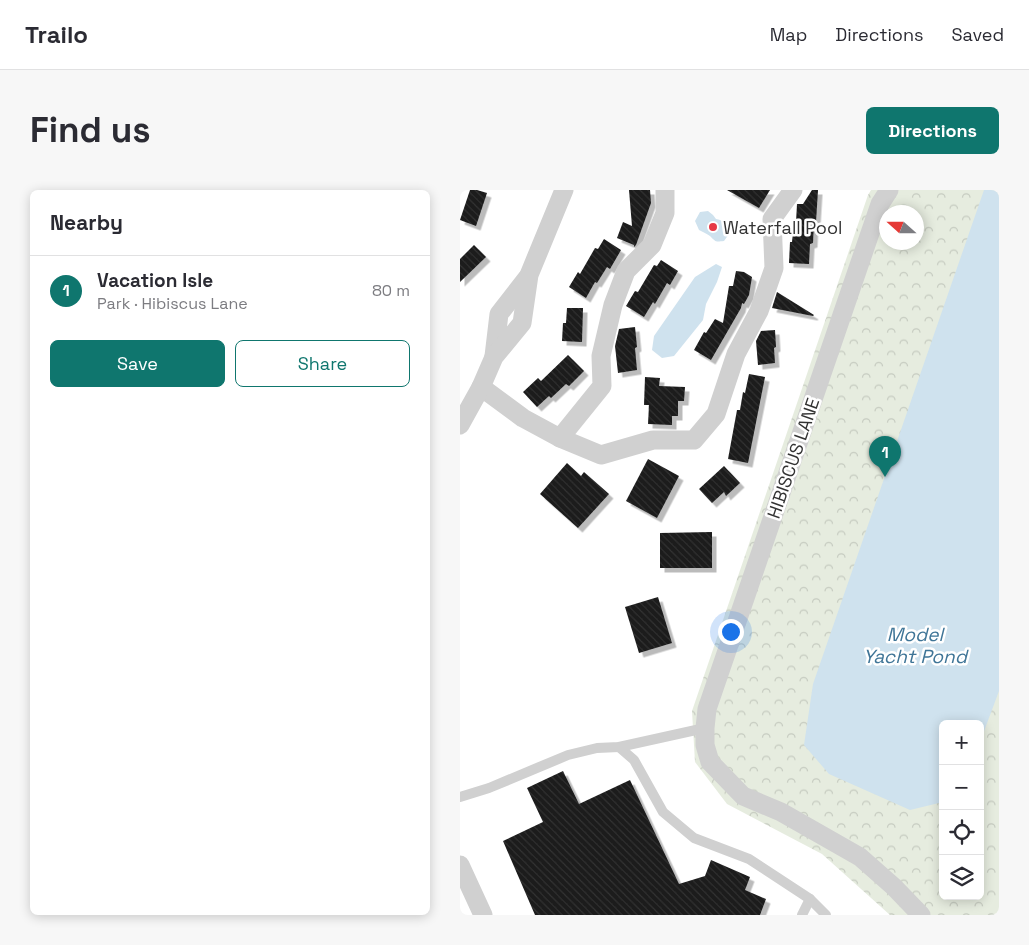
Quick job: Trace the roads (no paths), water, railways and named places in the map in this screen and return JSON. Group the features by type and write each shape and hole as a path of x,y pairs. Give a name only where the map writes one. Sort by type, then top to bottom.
{"street":[{"path":"460,424 481,387 494,357 522,323 529,276 564,190"},
{"path":"560,438 602,386 601,356 613,305 626,271 652,245 665,213 666,190"},
{"path":"481,387 524,418 560,438 601,455 653,440 694,440 716,414 736,354 759,311 774,268 772,219 793,190"},
{"name":"HIBISCUS LANE","path":"889,190 880,204 710,699 705,728 710,762 743,796 781,812 860,857 894,887 921,915"},
{"path":"460,865 483,915"}],"lane":[{"path":"460,796 488,788 568,756 597,748 619,747 705,728"},
{"path":"619,747 634,760 663,812 694,838 749,859 810,899 826,915"},
{"path":"802,915 810,899"}],"water":[{"name":"Model Yacht Pond","path":"984,190 999,190 999,691 984,731 984,720 939,720 939,803 910,810 829,774 804,745 813,684"},
{"name":"Waterfall Pool","path":"708,211 727,226 729,234 724,241 716,241 699,230 695,221 700,212"},
{"path":"716,264 722,267 706,304 703,320 674,356 662,358 652,350 654,336 695,277"}],"place":[{"name":"Waterfall Pool","path":"713,227"},
{"name":"Vacation Isle","path":"885,477"}]}
